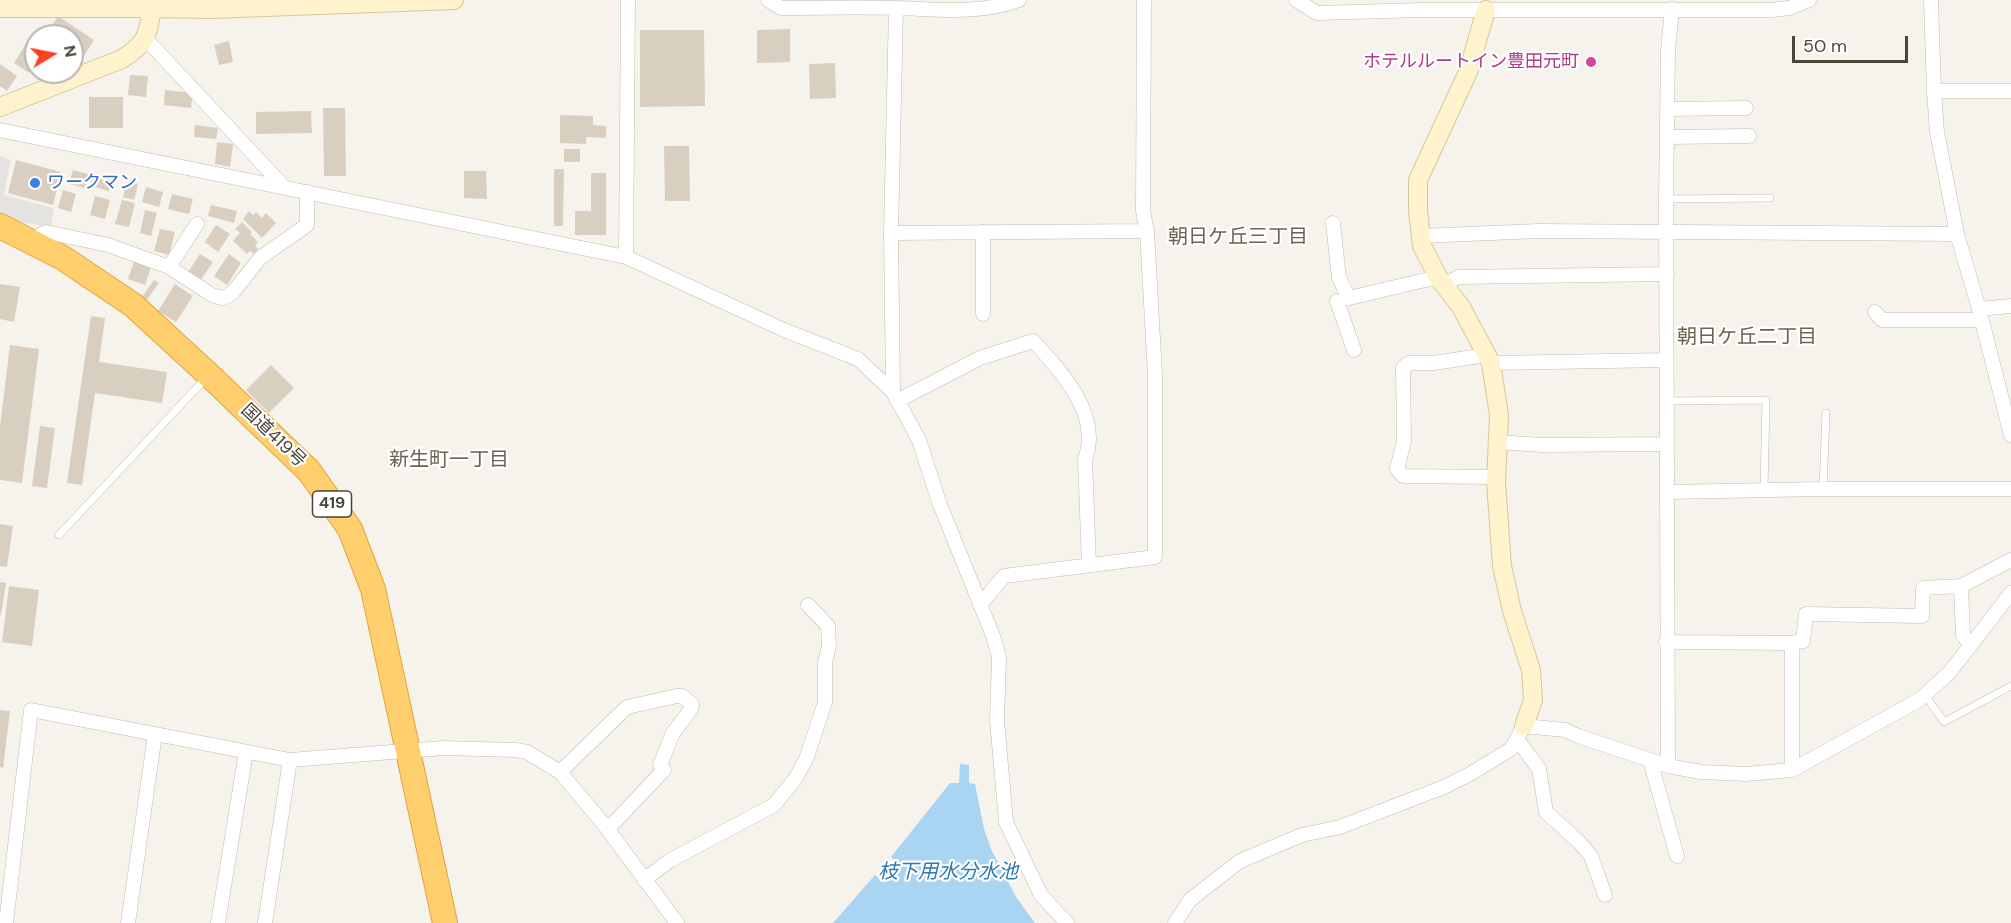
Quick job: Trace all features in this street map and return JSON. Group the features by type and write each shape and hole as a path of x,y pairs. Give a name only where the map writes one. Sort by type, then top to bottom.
{"highway":[{"name":"国道419号","path":"0,226 63,258 133,305 309,471 350,529 373,589 444,923"}],"street":[{"path":"0,8 153,4 211,9 454,0"},
{"path":"626,257 628,0"},
{"path":"768,0 781,8 896,8 962,11 988,9 1019,0"},
{"path":"980,605 1004,576 1155,557 1155,375 1147,231 1143,210 1144,0"},
{"path":"1296,0 1317,13 1422,10 1772,10 1789,8 1809,0"},
{"path":"1554,10 1567,0"},
{"path":"1931,0 1937,132 1957,234 2011,435"},
{"path":"0,107 122,59 136,50 146,39 153,4"},
{"path":"895,396 891,233 896,8"},
{"path":"1668,766 1666,199 1668,50 1672,9"},
{"path":"1175,923 1190,900 1240,861 1302,835 1340,827 1444,786 1470,774 1511,749 1533,700 1531,670 1512,611 1502,566 1496,477 1499,415 1489,359 1461,307 1442,281 1422,246 1418,211 1418,180 1468,72 1486,10"},
{"path":"146,39 285,188"},
{"path":"1934,91 2011,91"},
{"path":"1668,109 1746,108"},
{"path":"0,130 626,257 784,330 858,359 895,396 919,440 939,502 999,657 997,720 1006,822 1041,895 1067,923"},
{"path":"1668,137 1749,136"},
{"path":"29,241 46,232 108,244 169,267 212,295 228,297 260,258 307,225 307,192"},
{"path":"1333,223 1339,278 1338,301 1354,350"},
{"path":"169,267 197,224"},
{"path":"1421,236 1538,231 1667,230 1957,234"},
{"path":"891,233 1147,231"},
{"path":"983,232 983,314"},
{"path":"1338,301 1458,277 1667,274"},
{"path":"1875,312 1882,320 1980,315 2011,306"},
{"path":"895,396 980,358 1033,341 1058,368 1086,414 1090,447 1085,459 1089,565"},
{"path":"1496,477 1403,476 1397,469 1404,441 1403,368 1409,363 1489,359 1667,360"},
{"path":"1498,442 1542,445 1667,444"},
{"path":"1667,492 2011,489"},
{"path":"1666,642 1792,644 1803,641 1806,614 1922,616 1923,588 1961,586 2011,560"},
{"path":"1961,586 1963,635 1970,645"},
{"path":"1520,732 1565,730 1668,766 1701,772 1746,774 1792,770 1919,700 1949,673 2011,593"},
{"path":"644,880 669,861 774,805 795,779 807,757 825,702 828,626 808,605"},
{"path":"1792,644 1792,770"},
{"path":"560,772 627,707 677,696 682,696 692,704 673,733 660,765 664,770 608,829"},
{"path":"6,923 31,710 290,760 443,748 528,752 560,772 608,829 677,923"},
{"path":"1520,732 1539,769 1546,812 1591,855 1605,895"},
{"path":"128,923 155,734"},
{"path":"218,923 246,752"},
{"path":"265,923 290,760"},
{"path":"1650,760 1677,856"}],"lane":[{"path":"1666,199 1770,198"},
{"path":"59,535 209,375"},
{"path":"1667,401 1766,400 1764,490"},
{"path":"1823,489 1826,413"},
{"path":"1925,695 1944,722 2011,686"}],"shaded area":[{"path":"0,156 11,160 4,195 54,208 51,227 13,221 0,215"}],"water":[{"name":"枝下用水分水池","path":"960,764 969,765 969,783 975,784 984,829 991,849 1016,897 1035,923 833,923 875,875 884,882 899,865 891,857 950,783 959,783"}],"building":[{"path":"58,16 70,24 53,24"},
{"path":"790,29 790,62 757,63 757,30"},
{"path":"640,30 704,30 705,106 640,107"},
{"path":"84,33 94,40 84,56"},
{"path":"229,41 233,62 219,65 214,45"},
{"path":"24,47 24,70 14,63"},
{"path":"835,63 836,98 810,99 809,64"},
{"path":"0,64 17,76 7,91 0,86"},
{"path":"130,75 148,76 146,97 128,95"},
{"path":"165,90 193,93 191,108 164,105"},
{"path":"89,97 123,97 123,128 89,128"},
{"path":"323,108 345,108 346,176 324,176"},
{"path":"311,111 312,133 256,134 256,112"},
{"path":"560,115 593,116 593,125 606,126 606,138 586,137 586,144 560,143"},
{"path":"195,125 218,128 216,139 194,137"},
{"path":"217,142 233,144 230,167 215,164"},
{"path":"664,146 689,146 690,201 665,201"},
{"path":"564,149 580,149 580,162 564,162"},
{"name":"ワークマン","path":"16,160 61,172 53,205 8,193"},
{"path":"554,169 564,169 563,226 554,226"},
{"path":"73,170 88,174 85,188 69,184"},
{"path":"464,171 486,171 487,199 464,198"},
{"path":"93,173 112,179 109,191 90,186"},
{"path":"591,173 606,173 606,235 575,235 575,211 591,211"},
{"path":"127,181 138,184 134,200 123,197"},
{"path":"146,187 163,192 159,207 142,202"},
{"path":"63,190 76,194 71,212 58,208"},
{"path":"172,194 193,199 189,214 168,209"},
{"path":"95,196 110,200 105,219 90,215"},
{"path":"122,200 135,203 129,227 115,224"},
{"path":"211,205 237,211 234,223 208,216"},
{"path":"145,210 157,213 151,236 140,233"},
{"path":"249,211 253,215 256,212 262,218 266,213 276,223 262,238 243,219"},
{"path":"242,222 258,242 255,246 258,249 254,254 250,251 247,254 233,241 240,233 235,229"},
{"path":"216,225 230,234 218,252 205,242"},
{"path":"160,229 175,232 169,255 154,251"},
{"path":"200,254 213,262 200,281 188,272"},
{"path":"229,254 241,263 227,285 214,276"},
{"path":"134,261 151,267 145,285 128,279"},
{"path":"154,280 159,283 146,301 141,298"},
{"path":"0,284 20,287 14,322 0,319"},
{"path":"175,284 193,296 176,322 158,311"},
{"path":"91,316 105,318 99,362 167,372 162,403 95,393 82,485 67,483"},
{"path":"10,345 39,349 22,483 0,480 0,426"},
{"path":"271,365 294,388 269,413 246,390"},
{"path":"40,426 55,428 47,488 32,486"},
{"path":"0,524 13,526 7,567 0,566"},
{"path":"0,582 6,583 1,615 0,615"},
{"path":"9,586 39,590 32,646 2,642"},
{"path":"0,710 10,711 3,768 0,767"}],"place":[{"name":"ホテルルートイン豊田元町","path":"1591,62"},
{"name":"ワークマン","path":"35,183"}],"district":[{"name":"朝日ケ丘三丁目","path":"1238,238"},
{"name":"朝日ケ丘二丁目","path":"1747,338"},
{"name":"新生町一丁目","path":"449,461"}]}
